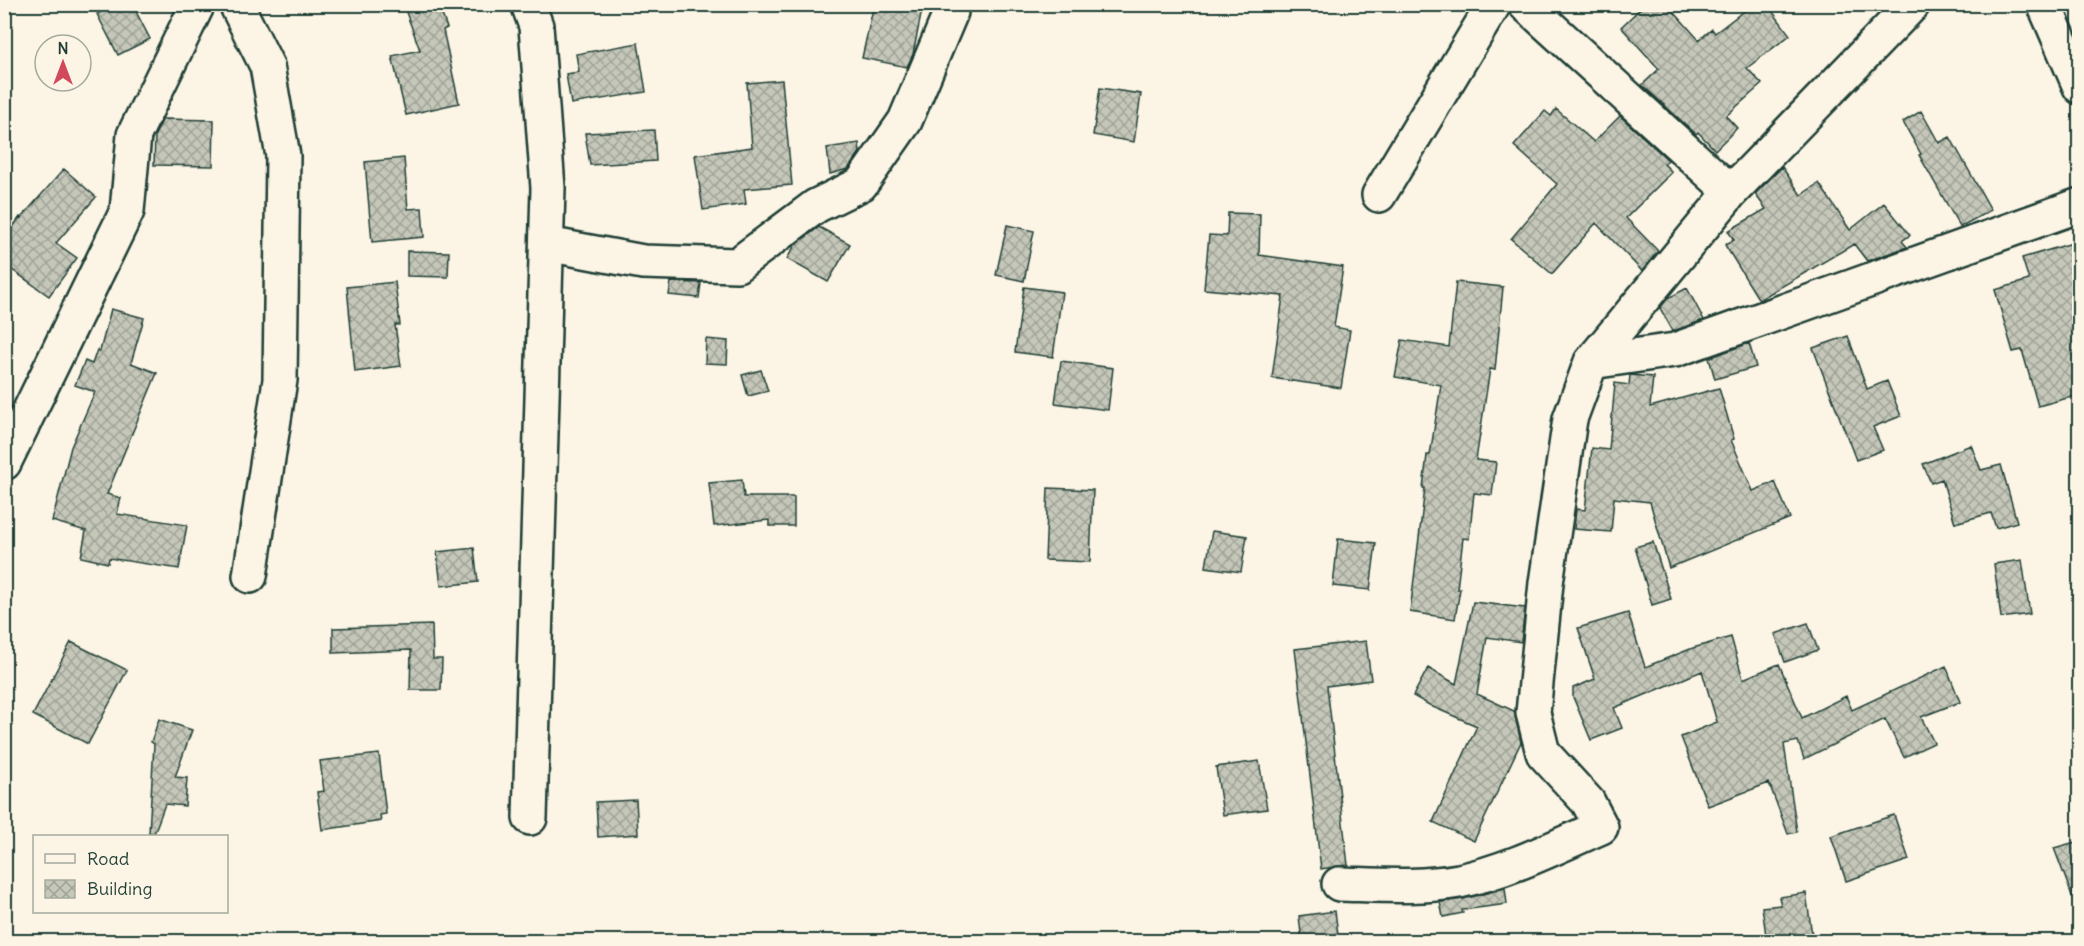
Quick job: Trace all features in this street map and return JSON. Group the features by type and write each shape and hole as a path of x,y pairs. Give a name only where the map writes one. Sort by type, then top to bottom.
{"street":[{"path":"4,463 127,211 134,135 198,4"},
{"path":"237,4 267,66 283,156 280,380 250,576"},
{"path":"528,4 536,26 549,188 530,818"},
{"path":"547,244 643,262 737,265 816,206 861,184 905,121 951,12 950,4"},
{"path":"1379,195 1494,4"},
{"path":"1525,4 1731,192"},
{"path":"1339,885 1410,885 1459,880 1518,863 1601,827 1588,802 1543,753 1533,713 1546,584 1570,419 1591,362 1731,192 1913,4"},
{"path":"2044,4 2079,87"},
{"path":"1591,362 1675,350 2079,205"}],"building":[{"path":"117,4 132,4 150,39 118,55 97,14"},
{"path":"403,4 438,4 447,28 443,30 459,103 406,115 392,56 420,50"},
{"path":"874,4 897,4 922,10 913,54 907,67 862,58"},
{"path":"1645,4 1667,4 1699,40 1712,29 1715,33 1753,4 1767,4 1790,35 1747,68 1762,84 1726,116 1737,128 1715,150 1698,132 1696,134 1642,85 1659,69 1621,27"},
{"path":"638,43 646,92 571,104 566,74 579,72 576,54"},
{"path":"782,80 792,185 744,189 746,204 703,210 695,155 752,147 747,83"},
{"path":"1100,88 1141,94 1134,142 1093,135"},
{"path":"1556,109 1594,142 1620,116 1668,160 1664,164 1672,172 1626,218 1658,251 1642,271 1596,223 1552,274 1511,239 1557,184 1514,146 1545,111 1551,116"},
{"path":"1921,111 1939,143 1950,137 1991,210 1960,227 1903,122"},
{"path":"163,119 214,120 213,166 154,165 155,135"},
{"path":"654,130 656,161 590,165 585,133"},
{"path":"859,143 860,152 848,169 830,174 827,148"},
{"path":"404,158 408,209 422,208 424,237 372,242 365,162"},
{"path":"1782,167 1801,195 1819,183 1850,230 1884,203 1910,235 1902,241 1907,247 1867,261 1854,244 1759,300 1725,245 1734,240 1728,231 1766,209 1755,194"},
{"path":"64,169 96,197 56,243 77,258 49,296 4,264 4,239 20,217"},
{"path":"1228,213 1260,214 1259,255 1343,267 1334,327 1350,330 1341,388 1272,378 1283,296 1204,289 1209,235 1227,236"},
{"path":"1007,225 1034,231 1024,281 996,275"},
{"path":"819,227 850,244 828,282 787,259 795,245"},
{"path":"2079,241 2079,395 2038,406 2022,350 2013,352 1995,290 2029,280 2022,258"},
{"path":"407,251 449,252 448,277 407,276"},
{"path":"395,282 400,325 395,325 401,366 355,372 347,287"},
{"path":"671,282 701,283 699,298 669,295"},
{"path":"1456,282 1503,287 1495,370 1490,369 1476,460 1496,462 1492,495 1474,493 1469,539 1463,538 1457,589 1460,589 1455,619 1410,612 1427,455 1430,455 1441,385 1395,377 1402,340 1449,347"},
{"path":"1024,287 1062,292 1053,357 1015,352"},
{"path":"1687,288 1704,320 1673,331 1660,308 1668,298"},
{"path":"111,309 144,318 131,363 157,373 107,494 121,498 117,514 187,525 179,569 109,558 108,563 81,557 86,531 52,521 71,447 95,392 75,385 85,361 92,364 97,350 100,351"},
{"path":"1848,336 1867,389 1887,381 1901,416 1873,427 1883,450 1856,460 1813,348"},
{"path":"706,339 728,341 727,364 705,363"},
{"path":"1749,343 1756,367 1715,379 1709,358"},
{"path":"1061,361 1113,368 1108,410 1055,403"},
{"path":"761,370 768,391 748,396 742,375"},
{"path":"1630,375 1653,377 1650,407 1719,388 1734,439 1731,440 1753,491 1775,482 1790,518 1669,568 1650,502 1614,498 1611,532 1574,529 1576,509 1585,510 1592,448 1609,450 1615,383 1629,385"},
{"path":"1971,445 1981,470 2001,465 2017,522 1996,528 1991,513 1955,523 1942,479 1931,483 1923,464"},
{"path":"742,480 744,497 794,497 794,526 769,526 769,520 714,526 709,483"},
{"path":"1048,488 1093,490 1090,562 1045,560"},
{"path":"1212,531 1247,536 1241,572 1206,567"},
{"path":"1338,539 1376,543 1370,590 1333,586"},
{"path":"1653,542 1671,599 1652,605 1635,547"},
{"path":"474,548 478,582 441,586 437,552"},
{"path":"2022,560 2030,614 2001,618 1994,564"},
{"path":"1473,602 1525,608 1521,642 1487,637 1477,694 1514,711 1521,742 1474,841 1433,822 1477,726 1413,696 1428,668 1456,684"},
{"path":"1628,613 1645,667 1693,648 1731,637 1743,679 1779,664 1802,718 1846,696 1852,710 1946,666 1960,702 1921,717 1934,743 1904,757 1885,719 1804,759 1798,741 1784,744 1797,832 1788,834 1769,783 1708,806 1681,737 1717,722 1702,671 1614,708 1622,728 1591,740 1573,697 1573,688 1595,679 1578,628"},
{"path":"1808,623 1818,650 1785,662 1775,634"},
{"path":"432,625 433,659 442,659 441,690 410,690 411,650 333,653 333,628"},
{"path":"1366,641 1371,680 1327,686 1348,865 1321,869 1295,649"},
{"path":"71,642 127,670 88,744 33,715"},
{"path":"159,719 192,730 175,777 187,778 185,806 165,804 154,834 149,833 154,744 151,742"},
{"path":"379,754 386,814 380,815 381,821 322,830 317,792 324,791 320,761"},
{"path":"1259,761 1267,809 1223,815 1216,767"},
{"path":"636,800 638,834 598,837 596,802"},
{"path":"1894,815 1909,860 1846,881 1831,836"},
{"path":"2079,841 2079,909 2077,909 2054,848"},
{"path":"1505,888 1507,904 1462,910 1463,913 1443,917 1440,902 1463,899"},
{"path":"1806,893 1813,942 1767,942 1762,907 1781,905 1779,897"},
{"path":"1335,911 1339,942 1302,942 1299,916"}]}
